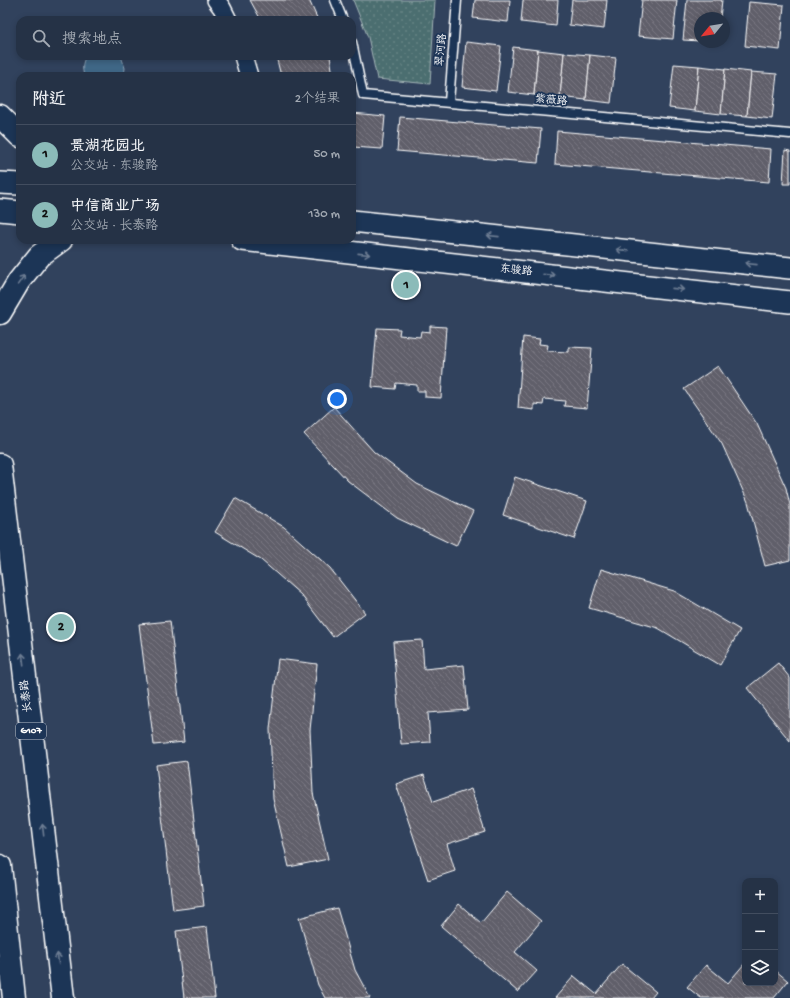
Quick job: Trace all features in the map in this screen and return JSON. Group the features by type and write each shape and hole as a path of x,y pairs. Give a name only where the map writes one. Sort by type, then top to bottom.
{"highway":[{"path":"0,116 16,132"},
{"path":"0,313 19,281 39,256 56,244"},
{"name":"长泰路","path":"0,465 63,998"},
{"path":"0,866 14,998"}],"street":[{"path":"216,0 226,16"},
{"path":"244,60 248,72"},
{"path":"0,183 16,184"},
{"path":"0,210 16,212"},
{"path":"356,221 790,268"},
{"name":"东骏路","path":"277,244 790,302"}],"lane":[{"path":"335,0 341,16"},
{"name":"翠河路","path":"449,102 457,0"},
{"name":"紫薇路","path":"356,60 363,95 790,134"}],"green space":[{"path":"353,0 435,0 430,84 377,79 368,37"}],"water":[{"path":"122,60 125,68 124,72 83,72 84,61"}],"building":[{"path":"250,0 309,0 316,16 259,16"},
{"path":"475,0 510,0 508,22 473,18"},
{"path":"523,0 558,0 556,26 521,22"},
{"path":"572,0 607,0 604,29 569,25"},
{"path":"642,0 677,0 673,39 638,36"},
{"path":"687,0 722,0 721,12 694,12 694,41 683,40"},
{"path":"749,2 784,5 780,50 745,46"},
{"path":"466,42 501,46 496,91 462,87"},
{"path":"513,47 538,50 534,95 508,92"},
{"path":"538,50 564,53 560,97 534,95"},
{"path":"564,53 590,55 586,100 560,97"},
{"path":"590,55 616,58 611,103 586,100"},
{"path":"277,60 331,60 332,72 280,72"},
{"path":"674,64 699,66 695,111 669,108"},
{"path":"699,66 725,69 721,114 695,111"},
{"path":"725,69 751,72 747,116 721,114"},
{"path":"751,72 777,74 772,119 747,116"},
{"path":"356,113 385,116 382,149 356,147"},
{"path":"400,117 541,129 538,163 397,151"},
{"path":"557,131 771,149 769,182 555,164"},
{"path":"785,150 790,151 790,184 783,184"},
{"path":"430,326 446,327 441,398 425,397 425,391 417,391 417,385 396,383 395,389 372,387 377,328 400,329 399,335 420,337 421,331 430,332"},
{"path":"523,337 540,339 539,344 548,345 547,351 569,352 569,347 592,348 587,408 564,406 565,401 544,399 543,405 534,404 534,410 518,408"},
{"path":"718,366 757,424 786,488 790,505 790,560 765,566 748,502 722,444 684,389"},
{"path":"334,407 374,452 417,484 473,511 456,546 397,518 348,481 304,434"},
{"path":"515,477 587,501 574,539 503,515"},
{"path":"235,498 284,527 330,568 365,613 333,637 301,595 261,560 215,532"},
{"path":"601,569 674,591 740,630 720,665 658,628 589,608"},
{"path":"170,621 184,742 154,745 139,624"},
{"path":"422,640 424,669 464,665 468,710 428,713 430,742 401,744 393,642"},
{"path":"278,659 317,664 310,730 313,793 328,859 289,867 273,799 270,729"},
{"path":"778,663 790,678 790,741 747,688"},
{"path":"187,761 204,906 173,910 156,765"},
{"path":"424,775 433,802 471,789 485,832 447,844 455,871 428,880 396,784"},
{"path":"507,892 541,921 515,952 537,971 518,992 441,926 459,904 481,923"},
{"path":"337,908 355,970 370,998 325,998 318,985 299,918"},
{"path":"207,927 215,998 184,998 176,931"},
{"path":"622,964 656,992 651,998 555,998 574,976 596,994"},
{"path":"706,965 728,983 742,967 742,986 778,986 778,973 788,981 774,998 701,998 687,987"}],"place":[{"name":"景湖花园北","path":"406,285"},
{"name":"中信商业广场","path":"61,627"}]}
